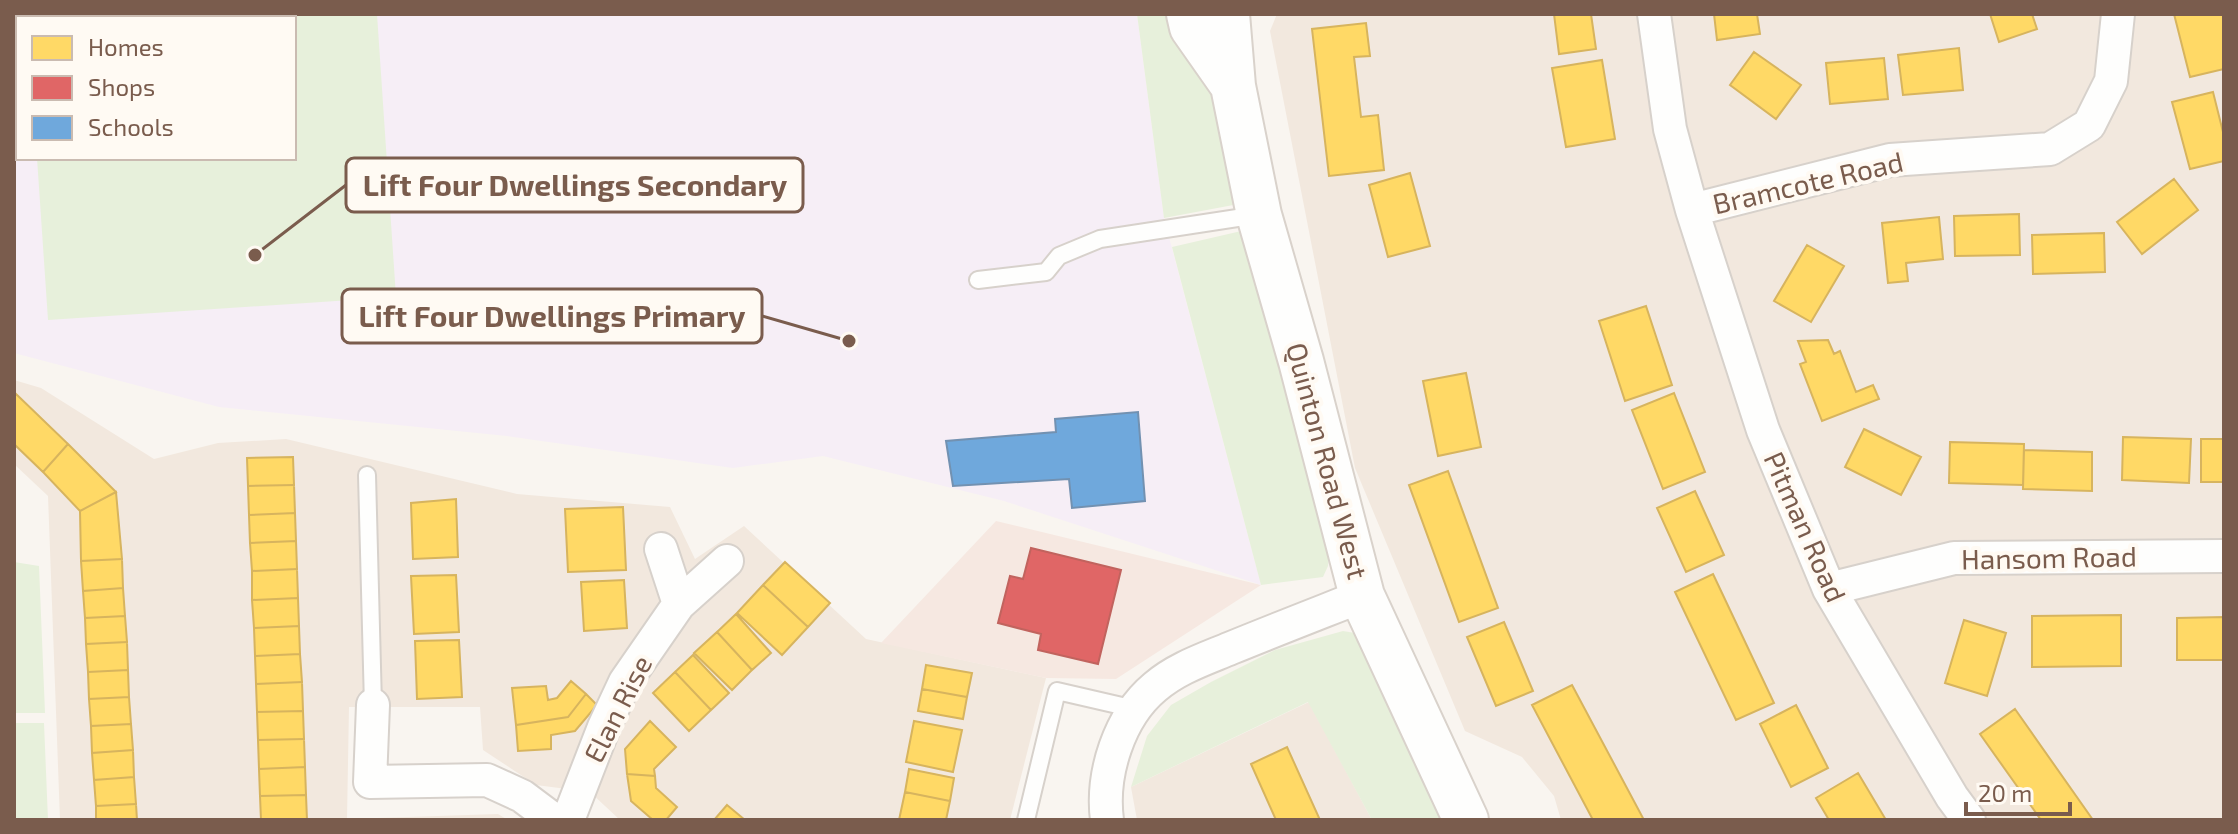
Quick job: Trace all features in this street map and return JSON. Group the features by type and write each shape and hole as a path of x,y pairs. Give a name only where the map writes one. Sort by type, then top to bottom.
{"street":[{"name":"Quinton Road West","path":"1189,14 1192,27 1233,86"},
{"name":"Quinton Road West","path":"1227,14 1233,86 1259,215 1301,361 1362,596 1466,820"},
{"name":"Pitman Road","path":"1654,14 1670,129 1692,210 1763,430 1829,589 1952,797 1969,820"},
{"name":"Bramcote Road","path":"1692,210 1890,160 2050,149 2089,125 2111,81 2118,14"},
{"path":"661,549 679,604"},
{"name":"Hansom Road","path":"1829,589 1954,558 2224,556"},
{"name":"Elan Rise","path":"568,820 625,682 679,604 727,561"},
{"path":"1107,820 1107,776 1117,744 1135,709 1155,686 1188,666 1362,596"},
{"path":"373,705 370,782 487,780 522,796 554,820"}],"lane":[{"path":"978,280 1046,272 1059,256 1100,239 1259,215"},
{"path":"367,475 373,705"},
{"path":"1026,820 1057,691 1135,709"}],"shaded area":[{"path":"14,14 1137,14 1164,218 1261,585 1004,501 823,456 733,468 507,436 219,407 14,353"},
{"path":"1277,14 2224,14 2224,820 1561,820 1554,796 1522,757 1465,731 1355,468 1270,31"},
{"path":"14,380 41,388 154,459 218,443 286,439 517,494 670,507 695,559 744,526 866,639 1046,678 1010,820 620,820 590,792 536,785 483,750 480,707 349,707 347,819 498,814 508,820 60,820 48,496 14,464"},
{"path":"996,521 1261,585 1116,679 1046,678 881,643"},
{"path":"1309,702 1372,820 1137,820 1131,787"}],"green space":[{"path":"377,14 396,297 48,320 37,160 296,160 296,16 28,16"},
{"path":"1137,14 1170,14 1221,102 1244,203 1164,218"},
{"path":"1250,229 1330,550 1323,577 1261,585 1172,247"},
{"path":"14,562 39,566 45,713 14,713"},
{"path":"1343,631 1355,633 1455,820 1372,820 1308,702 1131,787 1147,736 1171,705 1275,650"},
{"path":"14,723 44,723 48,820 14,820"}],"building: Homes":[{"path":"1554,14 1591,14 1596,49 1559,54"},
{"path":"1714,14 1757,14 1760,34 1717,40"},
{"path":"1990,14 2032,14 2037,29 1999,42"},
{"path":"2174,14 2224,14 2224,69 2190,77"},
{"path":"1366,23 1370,56 1354,57 1361,117 1378,115 1384,170 1329,176 1312,29"},
{"path":"1959,48 1963,90 1903,95 1898,55"},
{"path":"1754,52 1801,85 1776,119 1730,85"},
{"path":"1884,58 1888,99 1830,104 1826,63"},
{"path":"1602,60 1615,139 1566,147 1552,68"},
{"path":"2213,92 2224,136 2224,161 2190,169 2172,102"},
{"path":"1410,173 1430,246 1388,257 1369,185"},
{"path":"2174,179 2198,210 2142,254 2117,222"},
{"path":"2019,214 2020,255 1955,256 1954,216"},
{"path":"1939,217 1943,259 1906,263 1908,281 1888,283 1882,223"},
{"path":"2104,233 2105,272 2033,274 2032,235"},
{"path":"1807,245 1844,266 1811,322 1774,301"},
{"path":"1646,306 1672,385 1625,401 1599,321"},
{"path":"1828,340 1834,354 1840,351 1856,392 1873,385 1879,399 1822,421 1800,364 1806,362 1798,341"},
{"path":"1466,373 1481,447 1438,456 1423,381"},
{"path":"15,393 68,444 43,472 14,444"},
{"path":"1674,393 1705,472 1663,489 1632,410"},
{"path":"1864,429 1921,457 1901,495 1845,467"},
{"path":"2123,437 2191,439 2189,483 2122,480"},
{"path":"2201,439 2224,439 2224,482 2201,482"},
{"path":"1950,442 2024,444 2023,485 1949,483"},
{"path":"68,444 116,492 80,511 43,472"},
{"path":"2024,450 2092,452 2092,491 2023,489"},
{"path":"293,457 294,485 248,486 247,458"},
{"path":"1448,471 1498,608 1459,622 1409,485"},
{"path":"294,485 295,513 249,515 248,486"},
{"path":"1695,491 1724,555 1686,572 1657,508"},
{"path":"116,492 122,559 81,561 80,511"},
{"path":"456,499 458,557 413,559 411,503"},
{"path":"623,507 626,570 568,572 565,509"},
{"path":"295,513 296,541 250,543 249,515"},
{"path":"296,541 297,569 252,571 250,543"},
{"path":"122,559 123,588 83,591 81,561"},
{"path":"785,562 830,603 808,627 763,585"},
{"path":"297,569 298,598 252,600 252,571"},
{"path":"1713,574 1774,703 1736,720 1675,592"},
{"path":"456,575 459,632 414,634 411,576"},
{"path":"624,580 627,628 584,631 581,582"},
{"path":"763,585 808,627 782,655 737,613"},
{"path":"123,588 125,616 85,618 83,591"},
{"path":"298,598 299,626 254,628 252,600"},
{"path":"736,614 771,653 752,670 717,632"},
{"path":"2121,615 2121,666 2032,667 2032,616"},
{"path":"125,616 127,642 86,644 85,618"},
{"path":"2224,617 2224,660 2177,660 2177,618"},
{"path":"1964,620 2006,633 1987,696 1945,683"},
{"path":"1504,622 1533,691 1496,706 1467,637"},
{"path":"299,626 300,654 255,656 254,628"},
{"path":"717,632 752,670 732,690 694,653"},
{"path":"459,640 462,697 417,699 415,641"},
{"path":"127,642 128,670 88,672 86,644"},
{"path":"300,654 302,682 256,684 255,656"},
{"path":"693,655 729,693 711,710 675,672"},
{"path":"926,665 972,673 967,697 922,689"},
{"path":"128,670 129,697 89,699 88,672"},
{"path":"675,672 711,710 689,731 653,693"},
{"path":"571,681 586,694 568,717 516,725 512,688 546,686 548,700 557,698"},
{"path":"302,682 303,711 257,712 256,684"},
{"path":"1572,685 1644,820 1593,820 1532,705"},
{"path":"922,689 967,697 963,719 918,711"},
{"path":"586,694 597,705 575,731 551,735 551,749 518,751 516,725 568,717"},
{"path":"129,697 131,724 91,726 89,699"},
{"path":"1796,705 1828,768 1791,787 1760,724"},
{"path":"2015,709 2093,820 2041,820 1980,734"},
{"path":"303,711 304,739 258,740 257,712"},
{"path":"650,721 676,747 654,769 655,776 627,774 625,749"},
{"path":"914,721 962,730 953,772 906,762"},
{"path":"131,724 133,750 92,753 91,726"},
{"path":"304,739 305,767 259,769 258,740"},
{"path":"1287,747 1320,820 1276,820 1251,764"},
{"path":"133,750 134,777 94,780 92,753"},
{"path":"305,767 306,795 260,796 259,769"},
{"path":"909,769 954,778 950,801 905,792"},
{"path":"1858,773 1886,820 1829,820 1816,798"},
{"path":"627,774 655,776 656,788 677,807 666,820 653,820 631,801"},
{"path":"134,777 136,804 96,806 94,780"},
{"path":"905,792 950,801 946,820 899,820"},
{"path":"306,795 307,820 261,820 260,796"},
{"path":"136,804 137,820 96,820 96,806"},
{"path":"727,805 745,820 714,820"}],"building: Shops":[{"path":"1031,548 1121,570 1098,664 1038,650 1041,634 998,623 1010,576 1023,579"}],"building: Schools":[{"path":"1138,412 1145,501 1072,508 1069,479 953,486 946,441 1056,432 1055,419"}],"place":[{"name":"Lift Four Dwellings Secondary","path":"255,255"},
{"name":"Lift Four Dwellings Primary","path":"849,341"}]}
